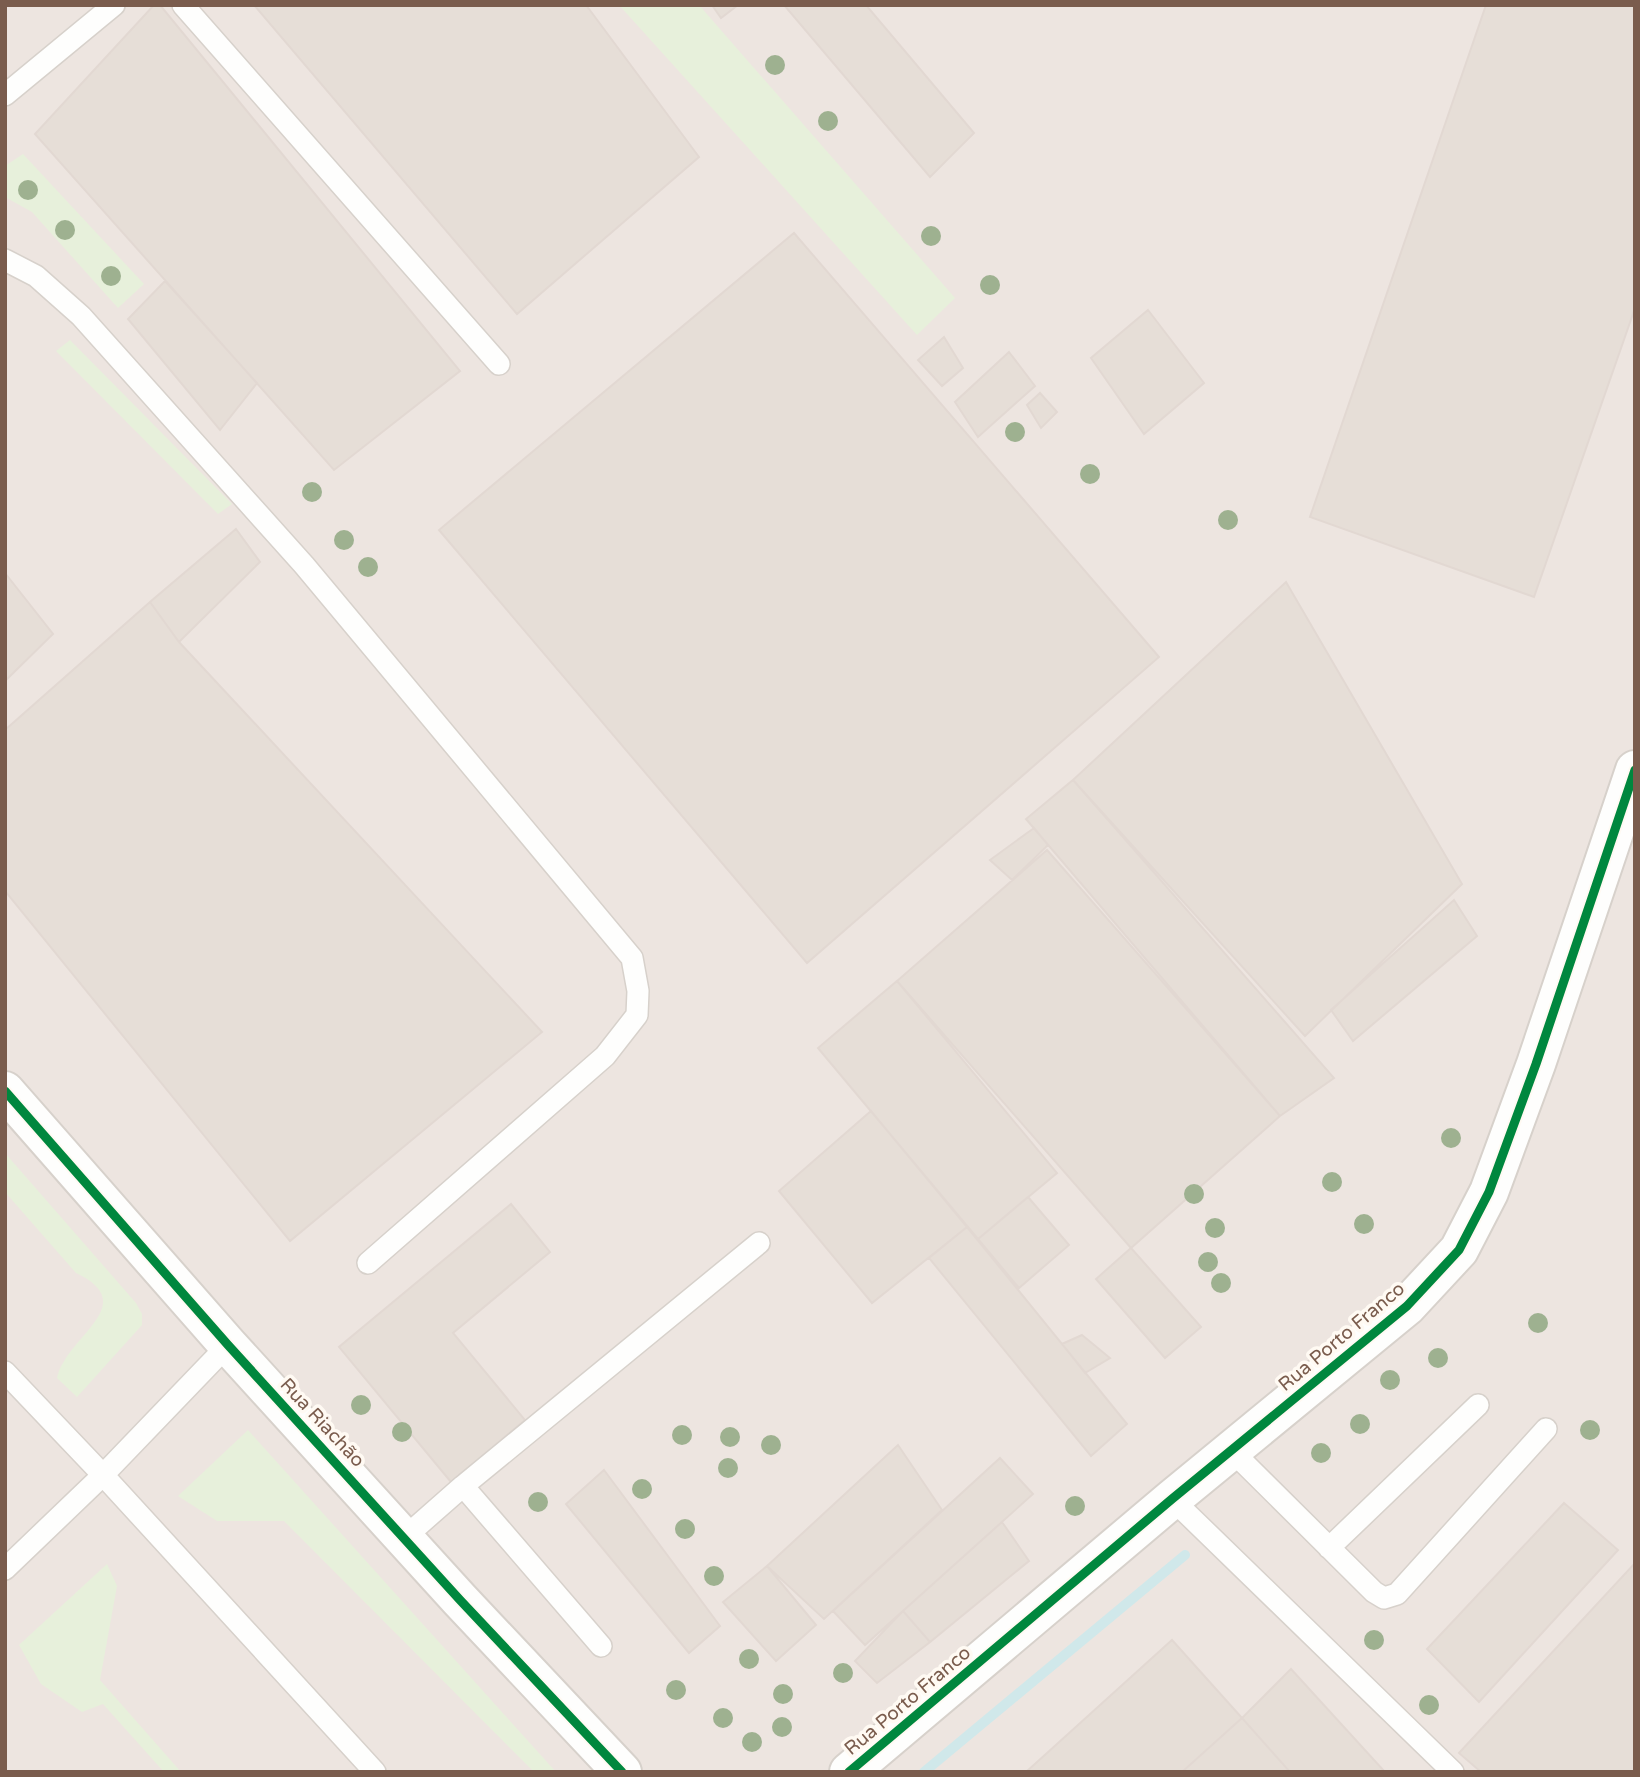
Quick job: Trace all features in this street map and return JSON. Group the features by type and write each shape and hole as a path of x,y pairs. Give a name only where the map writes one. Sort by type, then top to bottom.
{"street":[{"name":"Rua Porto Franco","path":"849,1772 1172,1499 1407,1306 1459,1250 1494,1179 1536,1064 1635,770"},
{"name":"Rua Riachão","path":"5,1091 228,1345 460,1600 622,1772"}],"lane":[{"path":"5,94 114,5"},
{"path":"183,5 499,364"},
{"path":"5,260 36,276 81,316 304,565 632,958 638,991 637,1014 605,1056 368,1263"},
{"path":"405,1537 463,1486 759,1243"},
{"path":"5,1569 103,1475 228,1345"},
{"path":"5,1372 375,1772"},
{"path":"1329,1548 1478,1405"},
{"path":"1231,1450 1374,1592 1384,1598 1397,1594 1546,1429"},
{"path":"463,1486 601,1646"},
{"path":"1172,1499 1453,1772"}],"shaded area":[{"path":"5,5 1635,5 1635,1772 5,1772"}],"green space":[{"path":"619,5 699,5 955,298 917,335"},
{"path":"23,154 144,284 118,308 32,212 5,197 5,166"},
{"path":"70,340 232,504 218,514 56,351"},
{"path":"5,1153 136,1303 142,1314 142,1325 77,1397 57,1376 71,1351 99,1316 103,1305 102,1294 93,1284 76,1273 5,1192"},
{"path":"248,1430 556,1772 534,1772 284,1521 217,1521 178,1496"},
{"path":"107,1564 117,1586 100,1680 181,1772 164,1772 103,1704 82,1712 41,1684 19,1645"}],"building":[{"path":"154,5 160,5 460,371 334,470 35,134"},
{"path":"254,5 586,5 699,157 517,314"},
{"path":"712,5 738,5 721,18"},
{"path":"784,5 866,5 974,133 930,177"},
{"path":"1486,5 1635,5 1635,308 1534,597 1310,517"},
{"path":"794,233 1159,657 807,963 439,530"},
{"path":"165,281 257,383 220,430 128,319"},
{"path":"1148,310 1204,383 1144,434 1091,358"},
{"path":"944,337 963,368 942,386 918,360"},
{"path":"1009,352 1035,386 978,437 955,402"},
{"path":"1040,393 1057,412 1041,428 1027,405"},
{"path":"236,529 260,562 179,642 150,602"},
{"path":"5,573 53,634 5,681"},
{"path":"1286,582 1462,884 1305,1036 1073,780"},
{"path":"150,602 179,642 542,1032 290,1241 5,891 5,730"},
{"path":"1073,780 1334,1078 1280,1116 1026,819"},
{"path":"1034,828 1048,845 1012,880 990,860"},
{"path":"1047,850 1280,1116 1131,1248 897,981"},
{"path":"1454,900 1477,936 1353,1041 1331,1010"},
{"path":"897,981 1057,1173 978,1239 818,1048"},
{"path":"871,1111 967,1227 872,1303 779,1191"},
{"path":"1028,1197 1069,1245 1019,1288 978,1239"},
{"path":"511,1204 550,1252 453,1333 525,1420 451,1482 339,1347"},
{"path":"967,1227 1127,1424 1091,1456 929,1258"},
{"path":"1131,1248 1201,1327 1165,1358 1096,1279"},
{"path":"1082,1335 1110,1358 1085,1373 1062,1344"},
{"path":"898,1445 942,1510 824,1619 767,1566"},
{"path":"1000,1458 1033,1494 865,1645 833,1611"},
{"path":"604,1470 720,1626 689,1653 566,1504"},
{"path":"1564,1503 1618,1550 1479,1702 1427,1649"},
{"path":"1002,1522 1029,1561 930,1642 903,1611"},
{"path":"1635,1563 1635,1772 1481,1772 1459,1753"},
{"path":"767,1566 816,1625 776,1661 723,1602"},
{"path":"903,1611 930,1642 877,1683 855,1661"},
{"path":"1172,1640 1242,1718 1182,1772 1026,1772"},
{"path":"1291,1669 1385,1772 1290,1772 1242,1718"},
{"path":"1242,1718 1290,1772 1182,1772"}],"waterway":[{"path":"924,1772 1185,1555"}],"cycle path":[{"path":"849,1772 1172,1499 1407,1306 1459,1250 1489,1192 1536,1064 1635,770"},
{"path":"5,1091 228,1345 460,1600 622,1772"}]}
